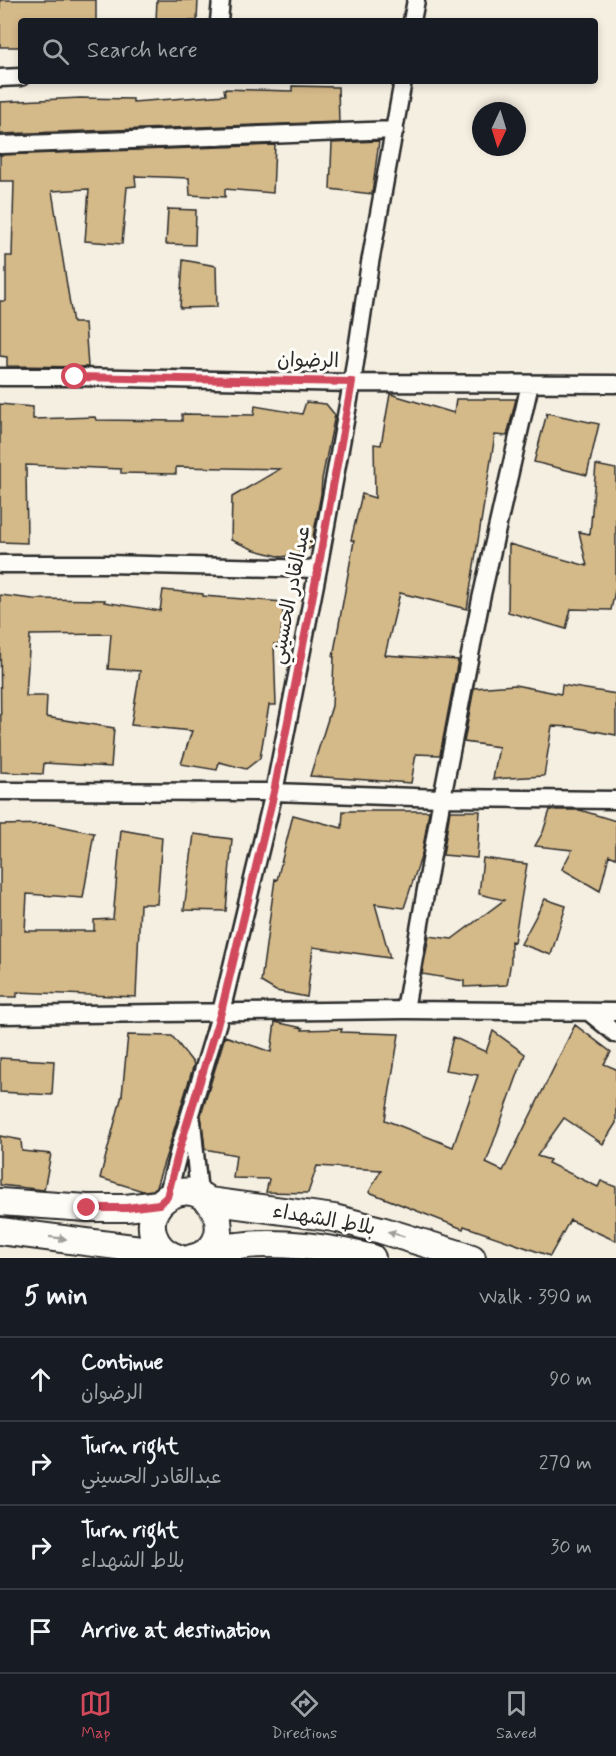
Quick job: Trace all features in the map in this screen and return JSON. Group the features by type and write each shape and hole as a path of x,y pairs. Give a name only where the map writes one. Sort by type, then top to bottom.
{"main road":[{"path":"0,1202 87,1208 126,1208 163,1201 177,1193 187,1192 204,1197 216,1210 219,1221 214,1244 185,1256 157,1244 152,1224 154,1213 163,1201"},
{"name":"بلاط الشهداء","path":"204,1197 334,1218 472,1258"},
{"path":"0,1231 185,1256 237,1246 282,1244 323,1248 372,1258"}],"street":[{"path":"219,18 221,0"},
{"path":"413,18 416,0"},
{"path":"0,78 18,77"},
{"name":"عبدالقادر الحسيني","path":"163,1201 221,1012 274,792 352,382 370,262 403,84"},
{"path":"0,145 395,130"},
{"name":"الرضوان","path":"0,377 616,384"},
{"path":"405,1010 442,798 481,599 530,384"},
{"path":"0,564 318,569"},
{"path":"0,791 274,792 442,798 616,800"},
{"path":"0,1015 405,1010 616,1012"},
{"path":"589,1012 616,1034"},
{"name":"عبدالقادر الحسيني","path":"191,1111 204,1197"}],"building":[{"path":"0,0 96,0 96,18 18,18 18,47 0,47"},
{"path":"157,0 198,0 197,18 156,18"},
{"path":"292,86 338,87 339,122 0,134 0,102 80,98 133,99 133,102 225,95 224,89 292,91"},
{"path":"379,141 372,194 330,189 332,143"},
{"path":"275,145 273,193 225,189 225,197 190,195 189,178 135,176 136,186 127,187 122,244 85,241 89,189 52,191 73,323 85,323 88,367 7,366 7,357 0,356 0,301 6,301 6,256 12,256 14,181 0,181 0,155"},
{"path":"168,209 196,210 195,245 166,244"},
{"path":"183,260 216,266 217,307 180,308"},
{"path":"390,394 454,413 456,399 516,399 507,436 495,435 467,609 400,593 385,655 458,660 440,755 416,754 411,783 310,776 332,706 333,657 354,541 351,540 362,494 375,498 374,444 381,445"},
{"path":"306,402 326,404 335,415 311,548 282,557 255,550 231,540 232,497 280,469 176,467 176,474 121,473 121,469 26,465 27,543 0,542 0,404 33,407 33,419 95,417 96,420 182,421 182,414 254,415 255,406 302,414"},
{"path":"547,413 599,424 587,475 534,462"},
{"path":"596,465 616,469 616,586 611,610 571,609 566,629 508,612 509,544 587,566 579,532 590,534"},
{"path":"163,590 203,594 203,596 284,602 280,644 274,644 276,705 269,705 260,758 246,769 219,762 217,770 181,764 192,731 131,725 140,671 108,669 111,634 30,635 26,696 47,696 46,717 114,728 111,767 44,763 43,774 1,772 0,595 33,599 105,600 104,602 160,611"},
{"path":"515,685 561,694 562,685 616,694 616,735 573,727 552,726 544,776 493,779 499,747 464,742 474,688"},
{"path":"550,810 580,810 616,821 616,858 609,855 600,891 562,869 572,850 535,846 543,832"},
{"path":"343,811 429,811 422,854 404,908 375,904 390,958 313,947 307,997 276,991 261,982 275,879 277,880 293,815 342,828"},
{"path":"450,811 480,811 477,858 443,855"},
{"path":"50,824 94,833 83,898 27,894 25,931 94,931 94,920 113,919 121,830 162,837 157,904 140,904 136,997 17,992 17,997 0,997 0,825"},
{"path":"194,834 232,839 226,911 184,910"},
{"path":"483,858 527,864 514,942 511,941 511,961 507,985 464,987 464,981 422,974 429,936 452,939 504,900 479,894"},
{"path":"545,899 566,906 551,955 521,944"},
{"path":"275,1022 303,1028 302,1030 342,1029 341,1032 399,1034 385,1120 453,1147 478,1075 445,1070 453,1037 486,1052 493,1031 525,1054 486,1163 503,1171 575,1025 611,1052 604,1064 616,1069 616,1123 603,1144 564,1118 537,1156 550,1160 548,1163 598,1187 601,1181 616,1187 616,1241 570,1220 550,1256 464,1226 463,1229 369,1192 381,1170 317,1166 308,1193 266,1192 269,1179 233,1178 236,1155 205,1149 201,1115 225,1036 271,1052"},
{"path":"128,1035 172,1036 194,1064 156,1187 153,1190 143,1191 100,1178 122,1095"},
{"path":"0,1058 54,1061 52,1095 0,1092"},
{"path":"0,1136 21,1140 22,1151 51,1154 44,1190 0,1185"}],"route":[{"path":"75,377 352,382 274,792 221,1012 167,1197 159,1204 126,1208 87,1208"}]}
